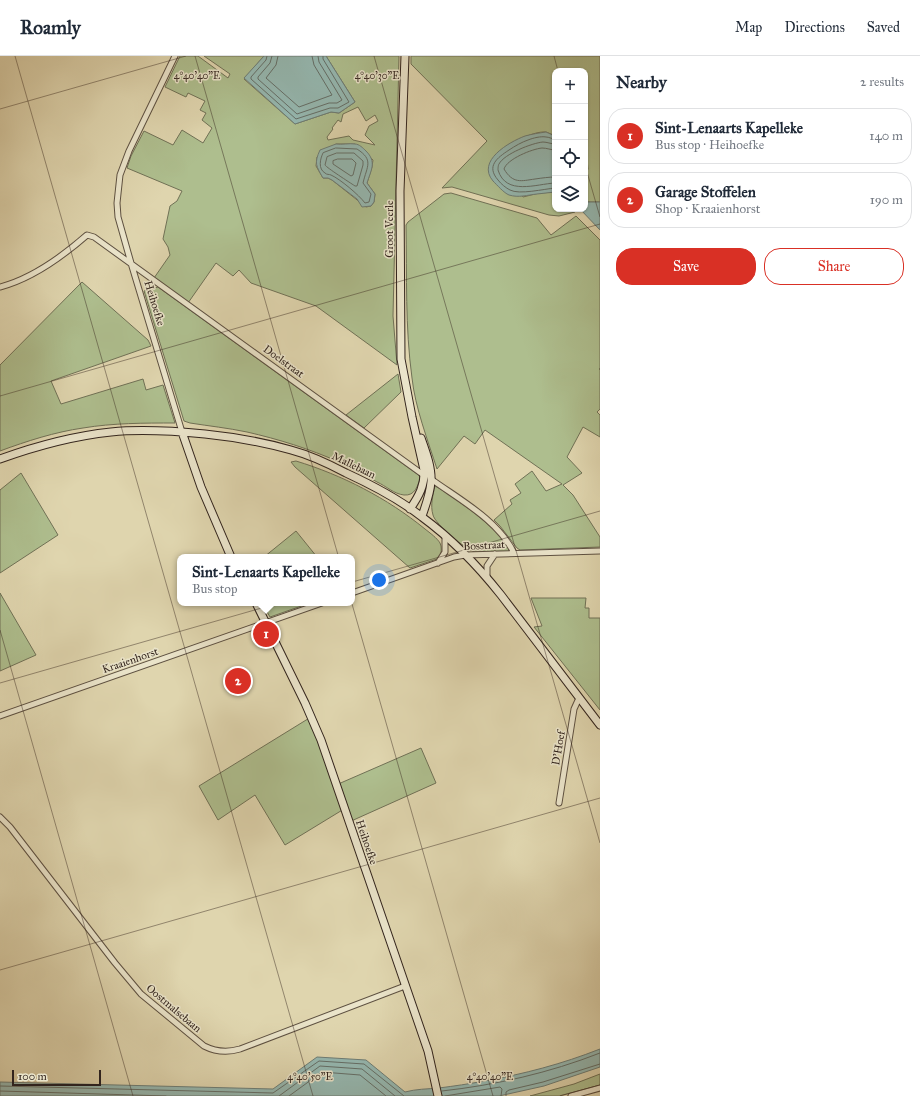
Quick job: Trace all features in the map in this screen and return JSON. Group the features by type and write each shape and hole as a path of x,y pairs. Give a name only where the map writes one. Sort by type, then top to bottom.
{"main road":[{"name":"Groot Veerle","path":"405,56 400,192 401,359 424,470 428,478 428,499 422,516"},
{"name":"Mallebaan","path":"0,459 42,446 89,435 130,431 182,432 237,438 291,450 331,466 364,482 422,516 445,535 487,577 600,725"},
{"name":"Heihoefke","path":"182,432 206,499 230,554"},
{"name":"Groot Veerle","path":"410,509 428,478"},
{"name":"Heihoefke","path":"258,606 305,703 321,740 428,1051 438,1096"}],"street":[{"name":"Heihoefke","path":"175,56 129,151 120,175 117,203 118,217 131,263 182,432"},
{"name":"Doelstraat","path":"0,287 12,284 54,261 69,251 87,235 94,237 492,523 509,542 514,553"},
{"path":"438,564 445,552 445,535"},
{"name":"Bosstraat","path":"355,592 465,555 600,551"},
{"path":"487,577 488,566 495,554"},
{"path":"266,622 313,606"},
{"name":"Kraaienhorst","path":"0,716 266,622"},
{"name":"D'Hoef","path":"558,803 574,709 579,698"},
{"name":"Oostmalsebaan","path":"0,817 10,827 115,964 141,994 204,1046 213,1050 229,1051 240,1049 405,986"},
{"path":"571,1096 600,1088"}],"green space":[{"path":"180,56 198,56 228,78 230,74 204,56 264,56 244,79 295,124 331,112 339,113 355,102 326,56 399,56 393,316 397,365 316,306 251,283 239,270 233,276 216,263 188,303 154,278 170,255 168,247 163,239 170,206 177,201 182,191 127,168 131,156 144,131 173,145 182,130 203,143 212,128 202,120 206,113 200,110 205,101 188,93 186,97 165,87","holes":["358,107 366,121 375,115 378,121 369,126 365,135 375,145 353,140 349,136 328,140 327,137 333,129 332,128 338,120 341,122 343,114","336,144 355,144 373,160 367,183 375,194 374,202 371,206 366,207 332,180 323,178 316,166 317,157"]},
{"path":"411,56 600,56 600,202 588,202 588,68 552,68 552,135 546,132 534,134 520,139 497,153 523,197 539,193 552,192 552,212 575,212 559,216 549,215 452,187 442,188 487,141 411,64"},
{"path":"451,193 537,218 551,235 576,216 600,240 600,409 597,412 600,415 600,437 583,427 567,457 582,473 563,485 573,495 600,537 600,547 520,550 517,548 494,520 512,504 510,500 521,493 515,484 532,471 546,491 562,484 485,430 475,444 464,436 437,469 419,412 412,378 407,321 406,225 444,194"},
{"path":"82,282 148,340 151,346 51,381 61,404 143,379 146,390 163,385 175,423 140,423 94,426 41,437 0,451 0,365"},
{"path":"158,287 417,474 420,477 415,490 408,495 393,492 344,464 282,441 247,432 184,421 144,291"},
{"path":"398,374 401,392 364,428 346,415"},
{"path":"296,461 347,480 395,507 437,539 441,546 441,555 437,559 410,568 291,462"},
{"path":"21,473 58,535 0,573 0,490"},
{"path":"435,486 465,506 489,526 506,544 509,551 475,552 465,547 451,536 439,524 433,515 432,504"},
{"path":"296,531 315,554 268,554"},
{"path":"0,593 36,655 0,671"},
{"path":"531,598 586,598 585,608 589,608 589,618 600,618 600,710 534,627 542,626"},
{"path":"264,606 301,606 270,617"},
{"path":"311,717 336,785 421,748 436,783 349,822 344,809 285,845 255,795 218,820 199,786"},
{"path":"600,1074 600,1085 559,1096 530,1096 574,1084"}],"water":[{"path":"264,56 326,56 355,102 339,113 331,112 295,124 244,78"},
{"path":"546,132 552,135 552,192 520,196 509,195 493,181 489,174 489,166 491,160 503,148 528,135"},
{"path":"336,144 359,145 369,155 372,166 367,183 375,194 374,202 371,206 362,207 357,199 332,180 323,178 317,167 316,161 320,150"},
{"path":"588,202 600,202 600,230 583,212 588,212"},
{"path":"600,1049 600,1067 544,1086 499,1096 0,1096 0,1082 273,1089 317,1057 366,1060 405,1092 467,1084 514,1075 557,1064"}],"place":[{"name":"Sint-Lenaarts Kapelleke","path":"266,634"},
{"name":"Garage Stoffelen","path":"238,681"}]}
